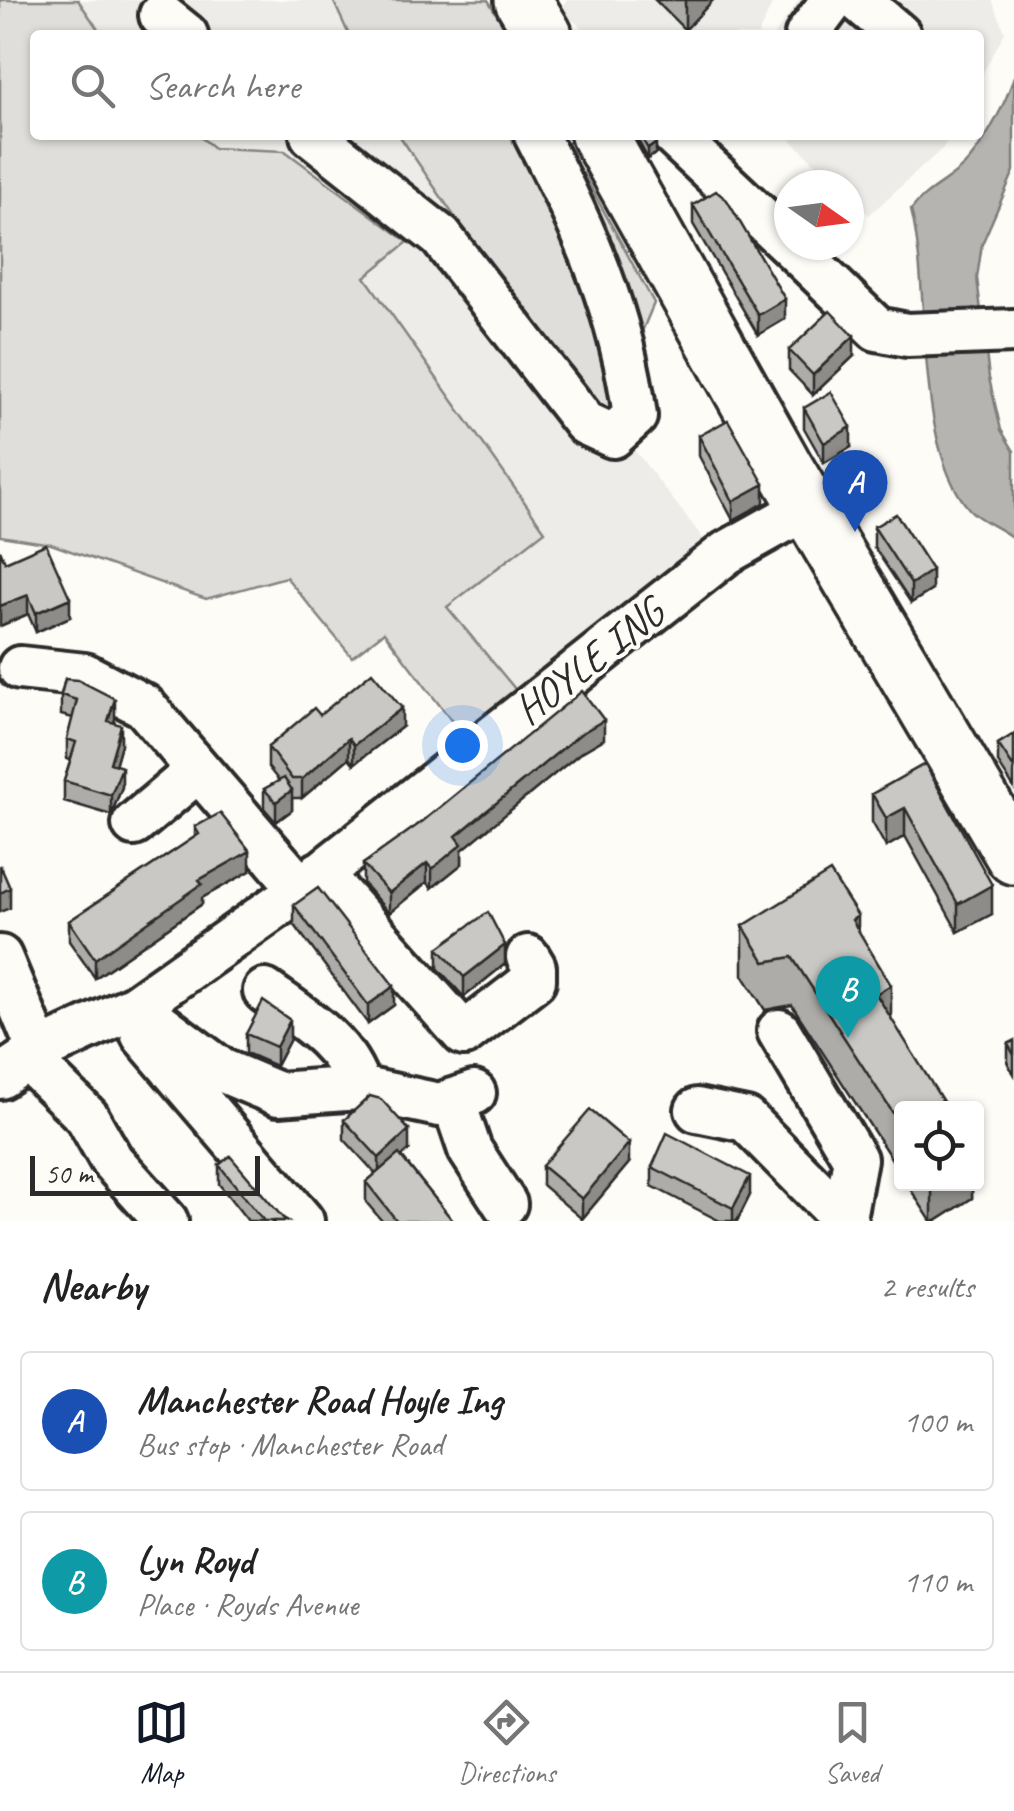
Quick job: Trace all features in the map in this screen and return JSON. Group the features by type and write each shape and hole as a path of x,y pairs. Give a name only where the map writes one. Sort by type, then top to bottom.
{"main road":[{"path":"523,0 542,30"},
{"path":"602,140 808,507 1014,856"}],"street":[{"path":"546,30 552,0"},
{"path":"811,30 833,0"},
{"path":"858,0 893,30"},
{"path":"318,140 440,237 585,424 613,436 636,416 608,293 579,214 539,140"},
{"path":"702,144 774,226"},
{"path":"807,260 878,329 907,334 1006,332"},
{"name":"HOYLE ING","path":"22,1062 129,1009 310,881 726,554 808,507"},
{"path":"20,668 85,675 144,706 198,771 464,1034 534,980 534,967 528,958"},
{"path":"134,824 198,771"},
{"path":"0,957 22,1062 87,1118 112,1161 166,1221"},
{"path":"265,992 316,1028 352,1064 359,1088"},
{"path":"129,1009 221,1070 278,1094 359,1088 440,1105 464,1097 470,1150 505,1204"},
{"path":"129,1009 302,1221"},
{"path":"779,1031 855,1159 845,1220"},
{"path":"696,1110 746,1120 845,1220"}],"shaded area":[{"path":"0,0 78,0 99,30 30,30 30,140 204,140 214,148 285,151 408,242 365,277 545,531 447,607 520,695 463,736 384,632 352,657 286,577 206,599 51,544 0,536"},
{"path":"78,0 333,0 347,30 99,30"},
{"path":"333,0 488,0 506,30 347,30"},
{"path":"567,0 774,0 760,30 584,30 561,10"},
{"path":"799,0 992,0 1005,32 984,71 984,30 778,30"},
{"path":"1014,76 1014,171 982,244 977,278 989,378 1001,430 1014,451 1014,539 970,510 952,482 940,448 932,409 911,210 970,159"},
{"path":"204,140 402,140 465,232 709,546 520,695 446,607 545,531 365,276 407,243 285,151 214,148"},
{"path":"402,140 514,140 545,192 583,173 654,303 606,417 465,232"},
{"path":"791,140 947,140 943,148 869,215 864,210 864,170 822,170"}],"building":[{"path":"643,140 655,140 656,143 648,149"},
{"path":"716,191 727,200 785,299 758,315 693,205"},
{"path":"830,311 854,336 813,375 789,350"},
{"path":"831,392 851,427 824,443 804,408"},
{"path":"728,420 764,484 733,501 699,436"},
{"path":"896,514 932,570 911,584 874,527"},
{"path":"46,544 70,598 36,613 28,595 0,606 0,550 5,562"},
{"path":"372,672 402,708 354,745 349,738 302,779 292,779 268,747 314,708 320,715"},
{"path":"65,679 78,680 115,699 108,721 121,725 110,763 122,767 111,795 64,781 76,742 67,739 77,700 61,695"},
{"path":"582,691 604,720 580,734 456,836 462,844 432,869 427,863 389,893 363,864 423,821"},
{"path":"1014,734 1014,768 998,744"},
{"path":"925,764 992,885 958,904 905,808 886,818 872,794"},
{"path":"284,778 292,790 276,802 264,789"},
{"path":"220,813 250,851 199,880 202,884 95,959 69,921 199,834 195,827"},
{"path":"0,865 10,888 0,893"},
{"path":"830,872 858,916 852,920 891,985 876,994 943,1101 894,1101 894,1115 792,957 765,962 743,926"},
{"path":"318,888 394,986 368,1005 294,905"},
{"path":"488,912 505,945 464,977 438,948"},
{"path":"263,1001 290,1020 276,1047 246,1034"},
{"path":"370,1096 381,1099 409,1130 379,1158 344,1120"},
{"path":"590,1110 629,1143 582,1199 542,1166"},
{"path":"667,1133 750,1176 733,1208 652,1167"},
{"path":"399,1154 453,1221 397,1221 366,1182"},
{"path":"230,1156 288,1221 264,1221 219,1165"}],"place":[{"name":"Manchester Road Hoyle Ing","path":"855,532"},
{"name":"Lyn Royd","path":"848,1038"}]}
